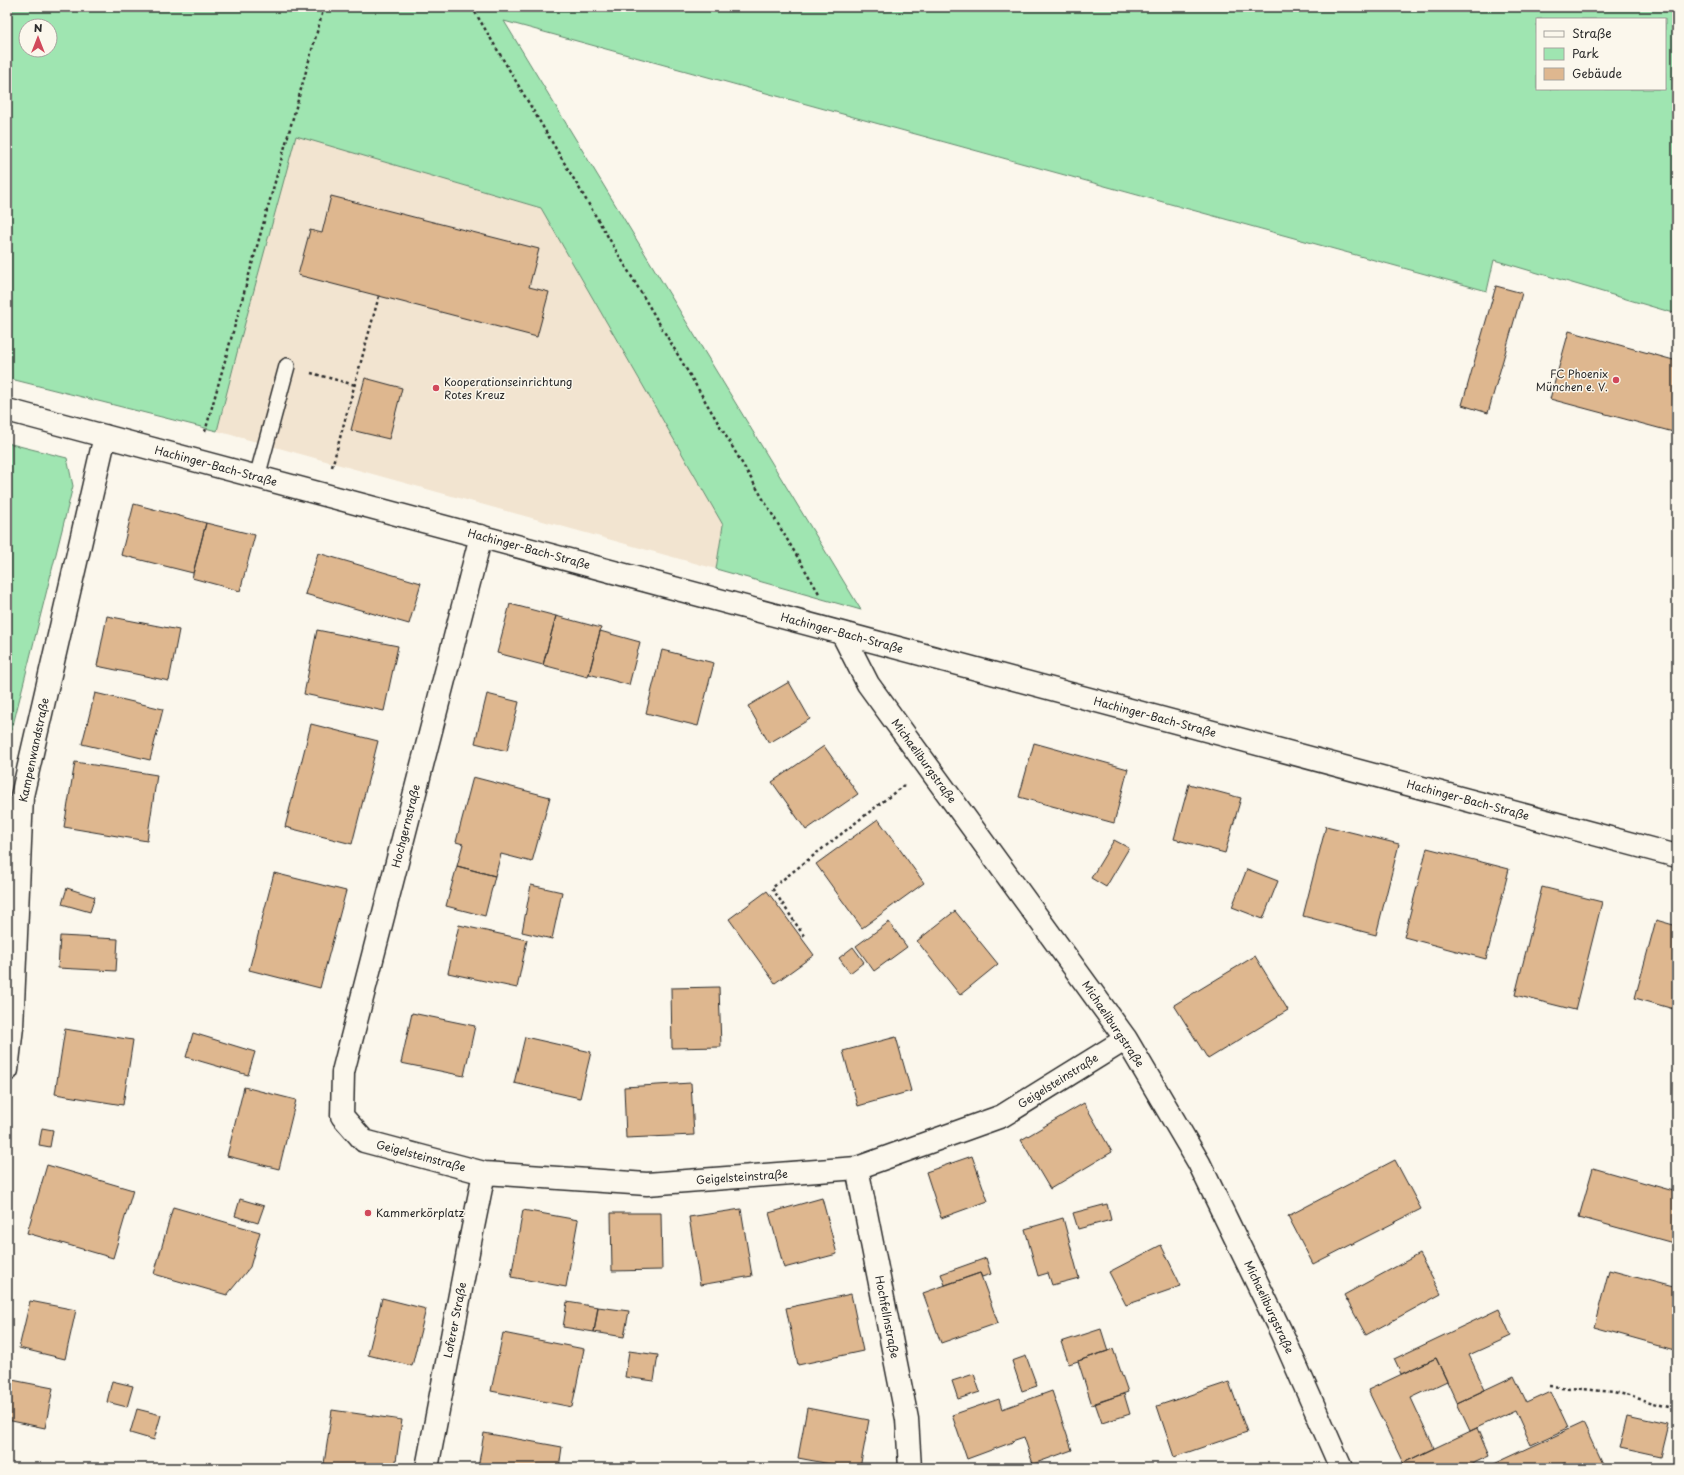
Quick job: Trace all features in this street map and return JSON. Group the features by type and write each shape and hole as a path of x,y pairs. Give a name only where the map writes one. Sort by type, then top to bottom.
{"street":[{"name":"Hachinger-Bach-Straße","path":"7,410 1677,855"},
{"name":"Kampenwandstraße","path":"7,1070 12,1026 22,796 105,436"},
{"name":"Hochgernstraße","path":"342,1116 343,1072 481,536"},
{"name":"Michaeliburgstraße","path":"842,633 868,684 1126,1039 1199,1163 1282,1334 1341,1468"},
{"name":"Geigelsteinstraße","path":"342,1116 364,1141 484,1173 647,1184 857,1168 1002,1116 1126,1039"},
{"name":"Hochfellnstraße","path":"857,1168 907,1420 910,1468"},
{"name":"Loferer Straße","path":"427,1468 468,1246 484,1173"}],"lane":[{"path":"257,477 287,366"}],"path":[{"path":"7,12 8,7"},
{"path":"204,436 324,7"},
{"path":"472,7 842,633"},
{"path":"324,494 379,296"},
{"path":"287,366 355,385"},
{"path":"804,936 772,888 929,767"},
{"path":"1549,1386 1614,1392 1677,1409"}],"shaded area":[{"name":"Kooperationseinrichtung Rotes Kreuz","path":"296,135 541,208 723,525 716,569 217,431"}],"green space":[{"path":"7,7 1677,7 1677,314 1494,260 1487,291 504,21 861,610 716,569 723,525 541,208 296,136 217,431 7,378"},
{"path":"7,443 67,458 73,486 7,749"}],"building":[{"path":"331,196 539,249 529,287 549,292 537,337 298,275 310,230 322,233"},
{"path":"1496,286 1522,293 1488,413 1462,405"},
{"name":"FC Phoenix München e. V.","path":"1569,331 1677,361 1677,433 1550,399"},
{"path":"365,378 402,388 389,439 351,430"},
{"path":"134,504 206,523 193,573 121,555"},
{"path":"206,523 255,535 240,591 192,578"},
{"path":"318,553 421,583 409,624 305,594"},
{"path":"510,604 556,616 543,665 497,653"},
{"path":"107,616 179,630 169,681 97,666"},
{"path":"556,616 601,628 588,677 543,665"},
{"path":"317,630 398,646 384,711 304,694"},
{"path":"600,631 640,642 629,685 589,674"},
{"path":"662,650 714,663 698,726 646,713"},
{"path":"789,682 810,719 769,743 748,706"},
{"path":"95,693 163,709 150,760 82,744"},
{"path":"487,694 519,702 507,751 475,743"},
{"path":"311,724 378,741 352,844 285,827"},
{"path":"1034,743 1128,769 1114,823 1019,797"},
{"path":"824,746 858,794 806,830 772,782"},
{"path":"75,762 157,775 147,841 64,827"},
{"path":"473,777 550,797 532,862 501,854 495,876 457,866 463,844 456,842"},
{"path":"1189,784 1241,798 1225,853 1174,839"},
{"path":"878,819 924,883 862,928 816,864"},
{"path":"1326,826 1399,844 1376,935 1303,916"},
{"path":"1114,840 1129,848 1106,887 1091,878"},
{"path":"1427,848 1509,869 1486,959 1404,937"},
{"path":"457,866 495,876 485,916 446,906"},
{"path":"1247,869 1278,881 1263,919 1232,907"},
{"path":"274,873 346,891 320,988 249,970"},
{"path":"531,885 562,892 552,939 522,932"},
{"path":"1542,887 1602,902 1575,1010 1515,995"},
{"path":"67,888 95,897 90,912 62,904"},
{"path":"767,891 814,955 775,983 729,919"},
{"path":"955,911 998,964 960,995 917,941"},
{"path":"1656,920 1677,926 1677,1010 1635,998"},
{"path":"889,922 907,947 874,971 856,946"},
{"path":"459,925 527,940 517,988 448,973"},
{"path":"60,936 118,939 116,971 58,968"},
{"path":"853,947 864,962 850,973 839,958"},
{"path":"1255,956 1288,1010 1208,1059 1174,1005"},
{"path":"719,987 721,1047 672,1048 671,988"},
{"path":"412,1013 475,1026 464,1076 401,1063"},
{"path":"65,1029 133,1040 123,1105 55,1094"},
{"path":"193,1033 255,1052 248,1075 186,1057"},
{"path":"525,1037 591,1052 580,1098 514,1083"},
{"path":"896,1037 911,1091 858,1106 843,1051"},
{"path":"691,1083 694,1135 626,1138 624,1087"},
{"path":"244,1087 296,1100 279,1169 227,1156"},
{"path":"1084,1103 1112,1152 1050,1189 1021,1140"},
{"path":"42,1128 53,1130 50,1147 39,1145"},
{"path":"972,1156 988,1201 941,1218 926,1172"},
{"path":"1395,1160 1421,1209 1313,1264 1288,1216"},
{"path":"47,1165 133,1190 113,1258 27,1233"},
{"path":"1593,1168 1677,1192 1677,1244 1579,1217"},
{"path":"822,1198 837,1254 784,1268 769,1213"},
{"path":"240,1199 264,1206 258,1223 235,1216"},
{"path":"1107,1204 1111,1220 1078,1229 1073,1213"},
{"path":"173,1207 260,1232 250,1267 227,1295 154,1274"},
{"path":"741,1209 752,1276 700,1285 689,1217"},
{"path":"523,1210 578,1220 566,1287 511,1277"},
{"path":"611,1213 661,1213 662,1270 612,1271"},
{"path":"1063,1218 1079,1278 1052,1285 1048,1273 1038,1276 1025,1229"},
{"path":"1161,1245 1181,1286 1126,1305 1109,1272"},
{"path":"1419,1254 1441,1294 1366,1335 1344,1295"},
{"path":"986,1258 991,1274 982,1277 980,1273 945,1285 941,1274"},
{"path":"1609,1270 1677,1288 1677,1350 1594,1327"},
{"path":"980,1273 998,1323 941,1343 923,1293"},
{"path":"851,1294 863,1351 798,1365 786,1308"},
{"path":"382,1298 426,1309 412,1366 368,1355"},
{"path":"30,1301 76,1310 65,1359 19,1348"},
{"path":"567,1302 598,1307 594,1332 563,1327"},
{"path":"598,1307 629,1311 624,1337 594,1332"},
{"path":"1499,1309 1511,1336 1469,1355 1485,1390 1457,1403 1436,1358 1401,1374 1394,1359"},
{"path":"1101,1329 1108,1351 1069,1364 1061,1342"},
{"path":"503,1333 584,1349 572,1407 491,1391"},
{"path":"1113,1349 1128,1392 1092,1405 1078,1361"},
{"path":"629,1351 658,1355 654,1381 625,1377"},
{"path":"1026,1356 1037,1386 1022,1391 1012,1361"},
{"path":"1436,1358 1447,1381 1411,1398 1434,1448 1403,1463 1368,1390"},
{"path":"974,1374 980,1392 958,1399 952,1381"},
{"path":"1514,1376 1527,1403 1551,1392 1568,1428 1531,1445 1515,1410 1470,1431 1457,1403"},
{"path":"7,1379 53,1388 45,1428 7,1420"},
{"path":"112,1381 133,1386 127,1407 107,1402"},
{"path":"1229,1382 1247,1432 1174,1457 1157,1406"},
{"path":"1052,1391 1072,1450 1033,1464 1024,1437 967,1459 952,1415 999,1399 1002,1409"},
{"path":"1124,1394 1130,1414 1102,1423 1095,1403"},
{"path":"807,1408 869,1420 860,1468 852,1468 798,1458"},
{"path":"137,1409 161,1415 154,1440 130,1433"},
{"path":"332,1410 402,1420 395,1468 349,1468 324,1464"},
{"path":"1627,1415 1668,1424 1660,1457 1619,1448"},
{"path":"1583,1423 1604,1468 1568,1468 1566,1463 1554,1468 1496,1468 1494,1464"},
{"path":"1477,1428 1489,1456 1463,1468 1405,1468 1403,1463"},
{"path":"484,1433 562,1447 559,1468 478,1468"}],"place":[{"name":"FC Phoenix München e. V.","path":"1616,380"},
{"name":"Kooperationseinrichtung Rotes Kreuz","path":"436,388"},
{"name":"Kammerkörplatz","path":"368,1213"}]}
